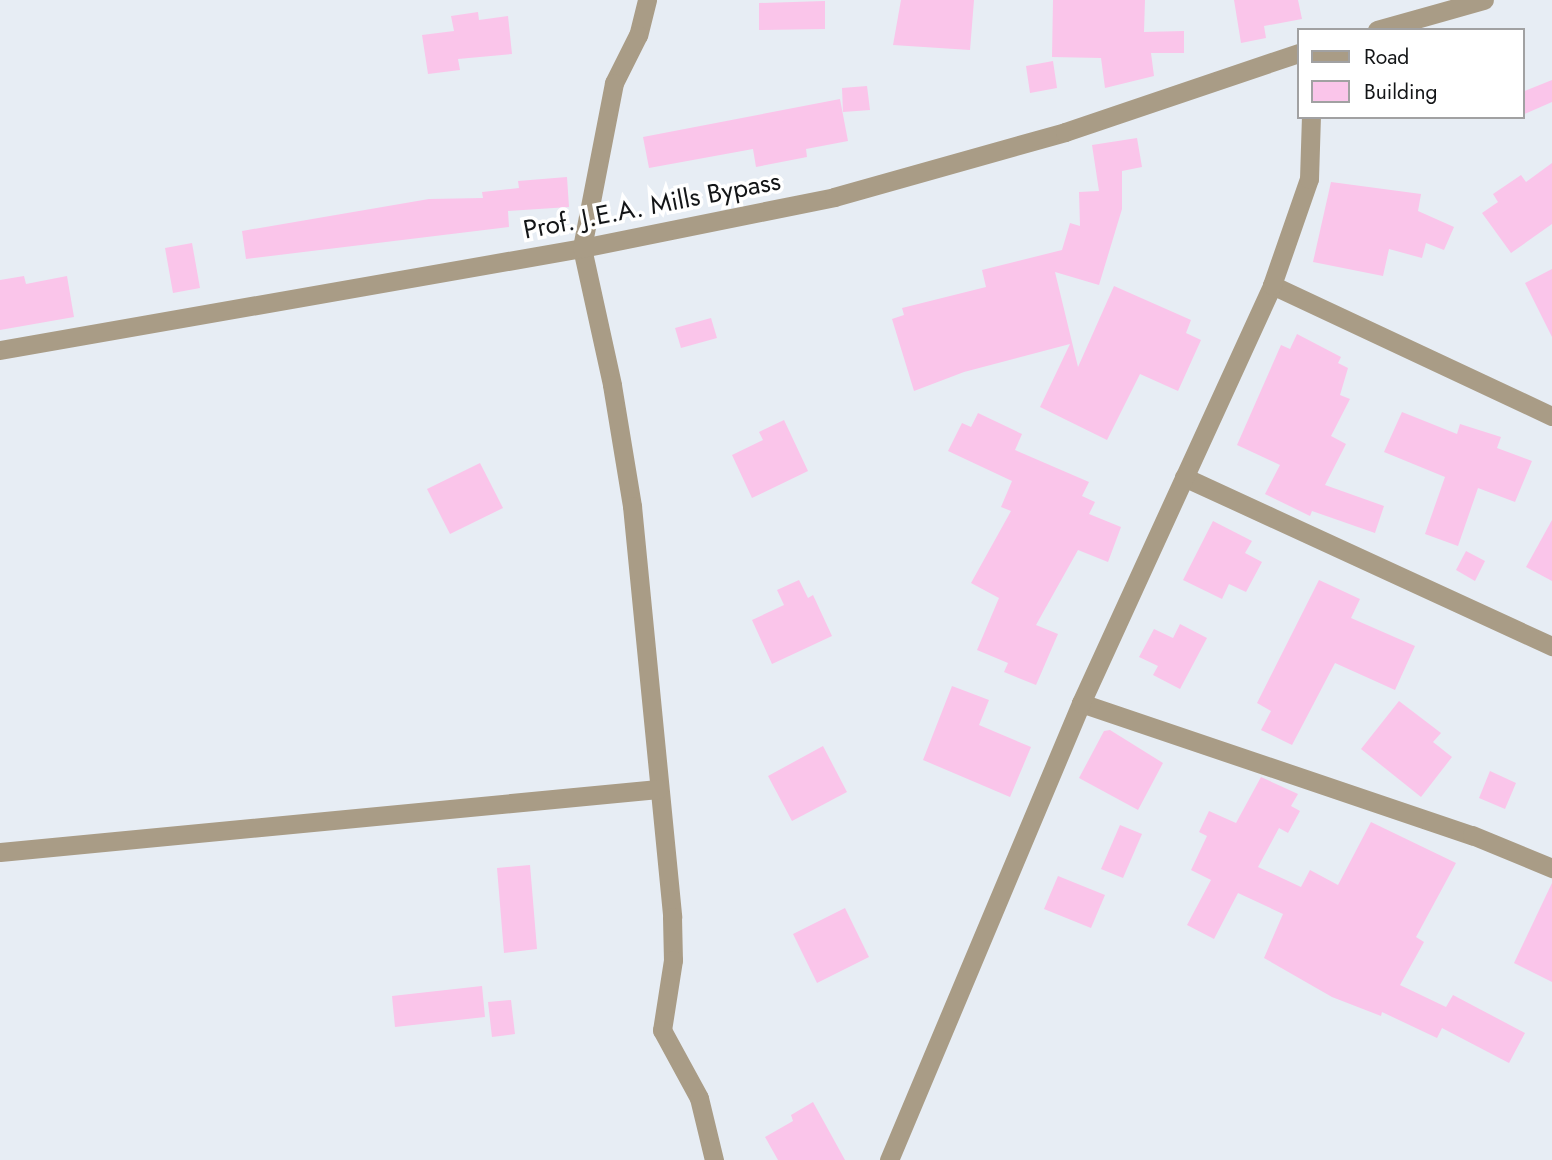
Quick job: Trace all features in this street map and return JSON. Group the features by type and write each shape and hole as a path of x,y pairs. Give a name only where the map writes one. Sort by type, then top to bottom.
{"street":[{"path":"647,0 638,35 614,83 582,248 632,506 673,960 662,1030 699,1098 715,1160"},
{"path":"1384,28 1484,0"},
{"name":"Prof. J.E.A. Mills Bypass","path":"0,350 582,248 834,197 1065,132 1296,53"},
{"path":"889,1160 1081,703 1272,285 1309,179 1311,119"},
{"path":"1272,285 1552,416"},
{"path":"1184,477 1552,646"},
{"path":"1081,703 1472,835 1552,868"},
{"path":"0,852 658,789"}],"building":[{"path":"901,0 974,0 970,50 893,45"},
{"path":"1053,0 1145,0 1144,32 1184,31 1184,53 1151,53 1154,76 1105,88 1101,58 1052,57"},
{"path":"1234,0 1298,0 1302,19 1264,26 1266,38 1241,43"},
{"path":"825,1 825,29 759,30 759,3"},
{"path":"478,12 479,20 508,16 512,54 458,59 460,70 428,74 422,35 454,31 451,16"},
{"path":"1053,61 1057,88 1030,93 1026,66"},
{"path":"1552,80 1552,102 1524,114 1524,91"},
{"path":"867,86 870,110 843,112 842,88"},
{"path":"840,99 848,141 806,149 807,157 756,167 753,149 649,168 643,137"},
{"path":"1137,138 1142,167 1122,171 1122,209 1099,285 1055,272 1078,367 1114,286 1191,320 1186,333 1201,340 1178,391 1140,374 1107,440 1040,407 1070,344 964,372 914,391 892,319 904,315 902,308 986,287 982,270 1062,250 1070,223 1080,226 1079,192 1099,191 1092,145"},
{"path":"1552,163 1552,224 1511,253 1482,213 1498,202 1493,194 1521,175 1526,182"},
{"path":"567,177 569,207 508,211 509,227 246,259 242,231 429,199 483,198 482,192 519,188 518,181"},
{"path":"1331,182 1421,194 1418,211 1454,227 1444,250 1426,243 1422,258 1389,249 1383,276 1313,262"},
{"path":"192,243 200,288 173,293 165,248"},
{"path":"1552,269 1552,337 1525,283"},
{"path":"24,276 26,284 67,276 74,317 0,330 0,280"},
{"path":"711,318 717,338 681,348 675,328"},
{"path":"1297,334 1341,357 1338,363 1348,368 1340,395 1350,399 1331,436 1346,444 1325,485 1384,506 1375,533 1312,511 1310,516 1265,494 1280,465 1237,445 1281,345 1290,349"},
{"path":"1402,412 1457,434 1460,424 1501,437 1497,448 1532,461 1515,502 1478,488 1458,546 1425,534 1445,477 1384,452"},
{"path":"978,413 1022,434 1015,450 1089,482 1082,496 1095,502 1089,514 1121,527 1108,562 1078,550 1036,625 1058,634 1036,685 1004,672 1008,663 977,650 999,598 971,583 1011,511 1001,507 1012,481 948,451 962,423 971,427"},
{"path":"784,420 808,471 752,498 732,455 763,440 759,432"},
{"path":"480,463 503,508 450,534 427,489"},
{"path":"1552,520 1552,581 1526,567"},
{"path":"1213,521 1252,541 1245,553 1262,562 1246,592 1229,584 1222,599 1183,580"},
{"path":"1466,551 1485,561 1475,581 1456,570"},
{"path":"799,580 808,598 813,595 832,636 772,664 752,620 784,605 777,590"},
{"path":"1319,580 1360,599 1351,618 1415,646 1395,690 1335,663 1292,745 1261,730 1271,711 1257,703"},
{"path":"1180,624 1207,638 1180,689 1153,675 1158,666 1139,657 1154,629 1173,638"},
{"path":"952,686 989,700 979,725 1031,747 1010,797 923,760"},
{"path":"1399,701 1441,733 1433,742 1452,757 1421,797 1361,749"},
{"path":"1110,730 1163,763 1138,810 1079,778 1104,731"},
{"path":"823,746 847,792 792,821 768,776"},
{"path":"1490,771 1516,783 1505,809 1479,798"},
{"path":"1261,777 1298,794 1291,806 1300,811 1288,833 1279,828 1258,867 1301,887 1310,870 1338,885 1371,822 1456,863 1416,937 1424,942 1400,985 1446,1007 1453,995 1525,1033 1509,1063 1442,1028 1437,1038 1382,1012 1381,1016 1332,997 1264,958 1283,914 1238,893 1214,939 1187,925 1211,880 1191,870 1207,836 1199,832 1209,811 1236,823"},
{"path":"1120,825 1142,834 1123,878 1101,869"},
{"path":"530,865 537,949 504,953 497,868"},
{"path":"1058,876 1105,895 1091,928 1044,909"},
{"path":"1552,883 1552,982 1514,963"},
{"path":"845,908 869,957 817,983 793,934"},
{"path":"482,986 485,1017 395,1027 392,996"},
{"path":"511,1000 515,1034 492,1037 488,1002"},
{"path":"813,1102 845,1160 778,1160 765,1137 793,1121 791,1115"}]}
